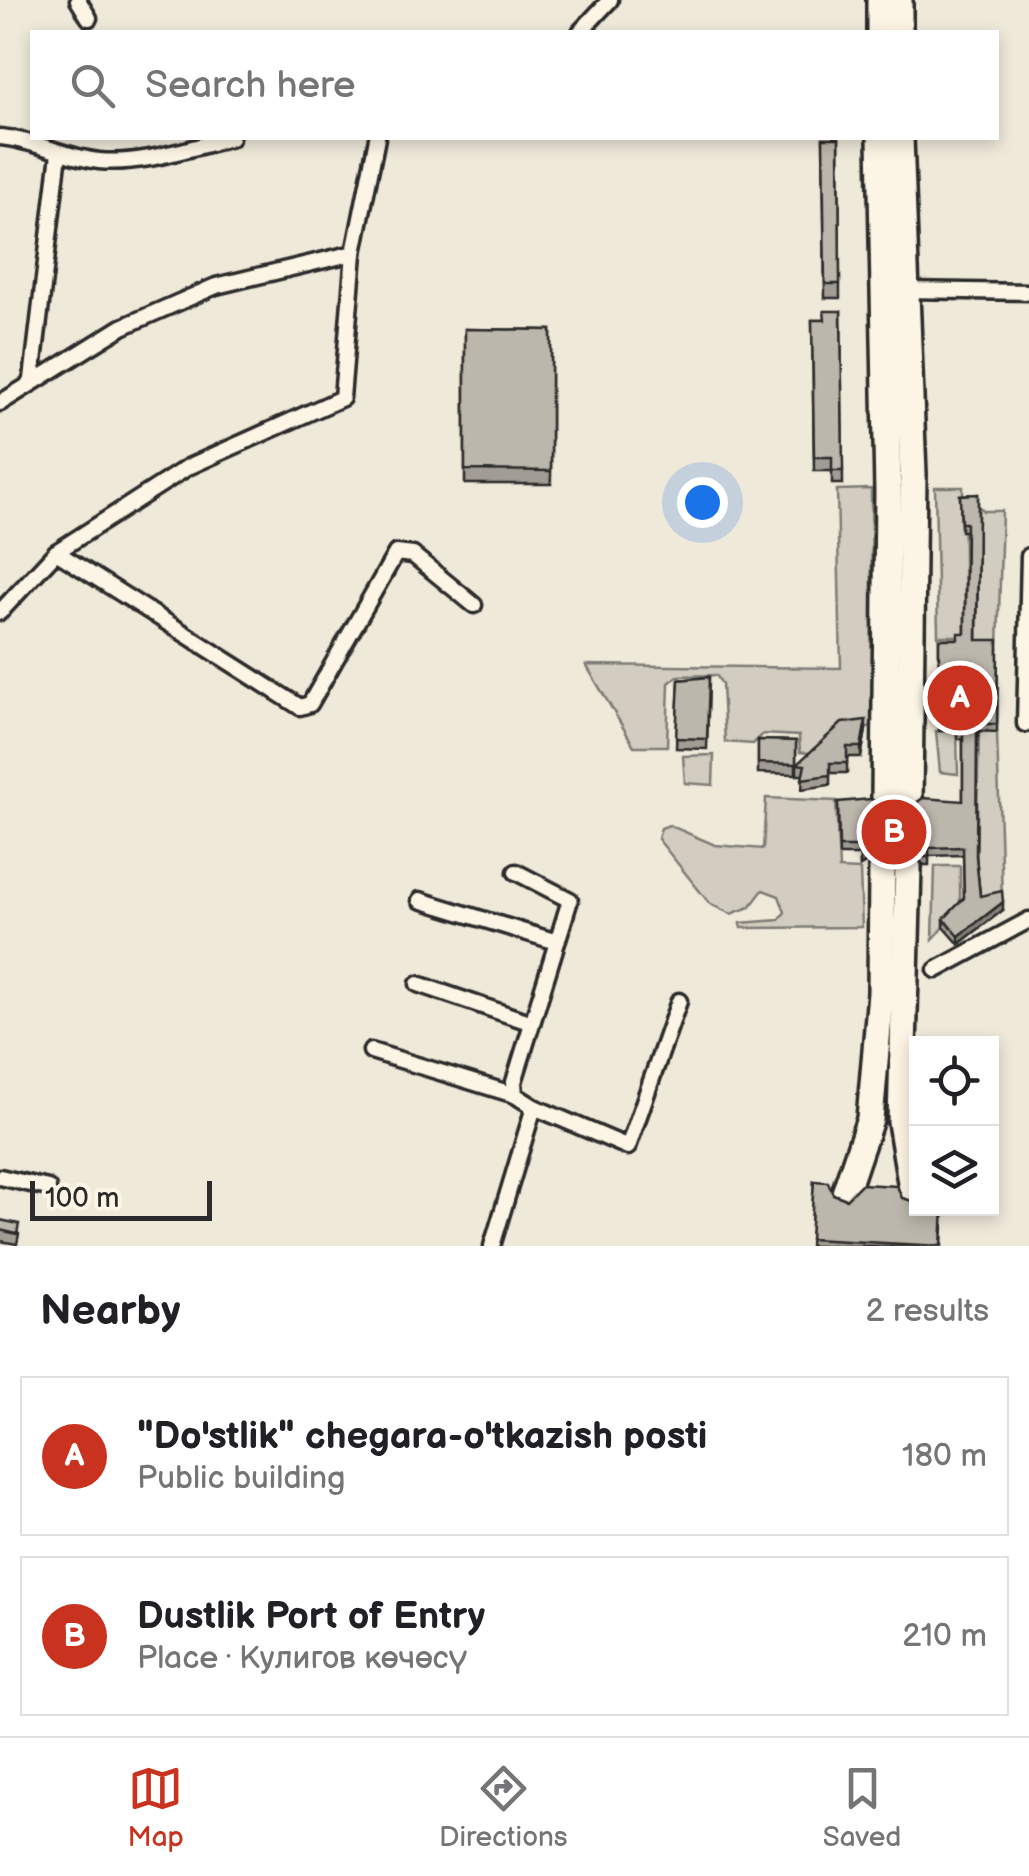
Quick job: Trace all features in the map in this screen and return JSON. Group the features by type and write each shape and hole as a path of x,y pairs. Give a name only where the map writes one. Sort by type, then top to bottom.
{"highway":[{"path":"880,0 880,30"},
{"path":"899,0 899,30"},
{"path":"881,140 897,799 914,474 903,290 900,140"},
{"path":"895,868 901,1122 909,1170"},
{"path":"844,1196 870,1119 894,939"}],"street":[{"path":"78,0 89,18"},
{"path":"582,30 610,0"},
{"path":"0,136 30,140"},
{"path":"32,140 59,153 102,162 222,140"},
{"path":"0,612 56,552 188,467 342,398 354,253 377,140"},
{"path":"32,379 59,153"},
{"path":"0,403 32,379 122,327 216,286 354,253"},
{"path":"903,290 1029,292"},
{"path":"56,552 300,707 310,704 396,553 413,554 474,605"},
{"path":"1026,724 1029,556"},
{"path":"516,872 570,900 514,1082 516,1095"},
{"path":"420,900 557,942"},
{"path":"936,970 1029,920"},
{"path":"418,984 532,1023"},
{"path":"371,1051 516,1095 534,1108 628,1147 679,1001"},
{"path":"492,1246 534,1108"},
{"path":"0,1177 48,1188"}],"shaded area":[{"path":"935,487 963,487 965,636 938,636"},
{"path":"871,489 873,726 842,733 819,754 800,752 799,736 763,734 753,744 725,742 722,684 716,675 678,676 669,683 667,746 634,746 586,665 841,668 837,490"},
{"path":"978,505 983,511 1002,511 998,648 977,648"},
{"path":"936,731 957,731 958,774 940,772"},
{"path":"979,731 997,732 1002,899 975,905 980,892 976,863"},
{"path":"714,755 713,785 685,783 683,756"},
{"path":"766,798 836,801 839,869 860,870 862,927 741,928 741,923 779,920 785,912 779,896 763,890 750,907 731,914 710,904 658,839 661,828 669,825 715,845 763,849"},
{"path":"935,866 960,866 960,910 933,939"}],"building":[{"path":"823,140 839,140 840,284 825,284"},
{"path":"824,311 841,311 843,471 832,471 832,457 814,457 812,320 825,320"},
{"path":"465,329 551,330 551,471 465,470"},
{"path":"978,494 977,640 998,640 997,724 979,724 977,732 976,856 980,896 1002,891 1003,902 959,936 944,919 964,898 963,847 929,848 929,857 924,857 909,843 894,851 881,845 860,858 860,847 839,847 838,802 871,799 884,807 897,801 910,807 923,798 963,801 963,732 957,732 957,723 939,723 939,639 958,639 958,633 965,633 966,523 961,523 960,495"},
{"path":"709,677 707,739 676,738 679,680"},
{"path":"866,720 861,747 847,747 847,763 830,763 830,775 802,779 805,765 797,764 842,723"},
{"path":"758,740 796,741 796,764 758,763"},
{"path":"814,1181 828,1182 833,1194 846,1199 861,1184 897,1186 902,1198 909,1200 909,1216 943,1216 941,1246 810,1239"},
{"path":"0,1220 19,1224 17,1234 0,1230"}],"place":[{"name":"\"Do'stlik\" chegara-o'tkazish posti","path":"960,698"},
{"name":"Dustlik Port of Entry","path":"894,832"}]}
